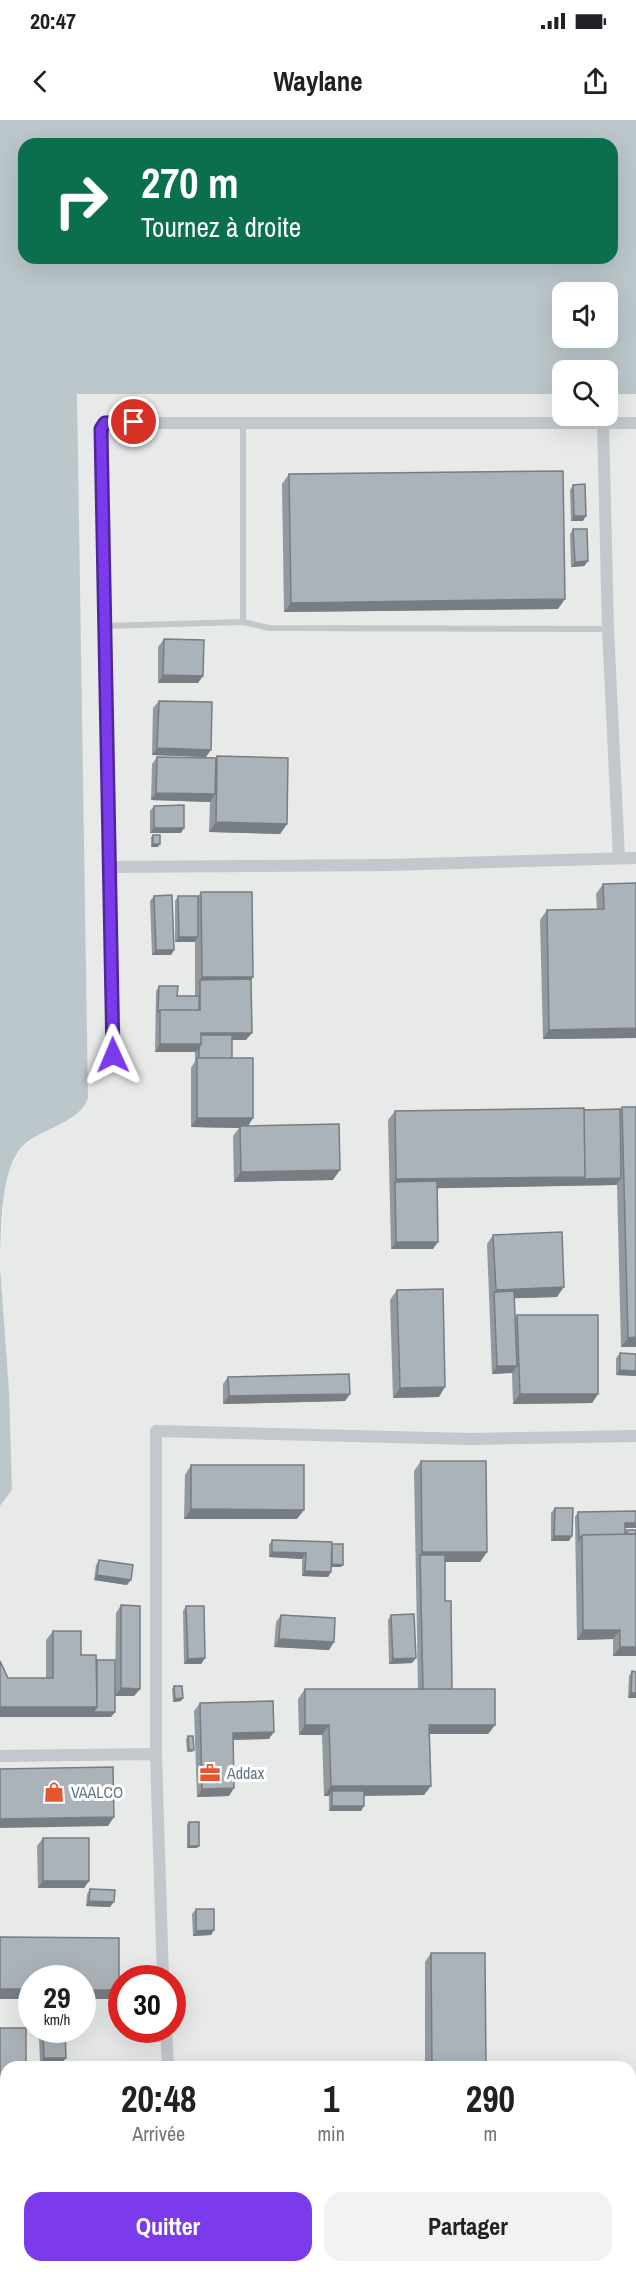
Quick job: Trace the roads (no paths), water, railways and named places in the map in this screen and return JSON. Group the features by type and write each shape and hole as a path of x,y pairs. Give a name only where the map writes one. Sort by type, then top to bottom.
{"street":[{"path":"113,1055 101,429 105,423 243,425 552,422"},
{"path":"618,422 636,423"},
{"path":"603,426 608,629 619,858"},
{"path":"109,867 387,865 636,858"},
{"path":"163,1965 156,1754 156,1431 471,1439 636,1436"},
{"path":"0,1756 156,1754"},
{"path":"167,2043 168,2061"}],"lane":[{"path":"243,425 243,622"},
{"path":"104,626 243,622 269,628 608,629"}],"place":[{"name":"Addax","path":"210,1773"},
{"name":"VAALCO","path":"54,1792"}]}
